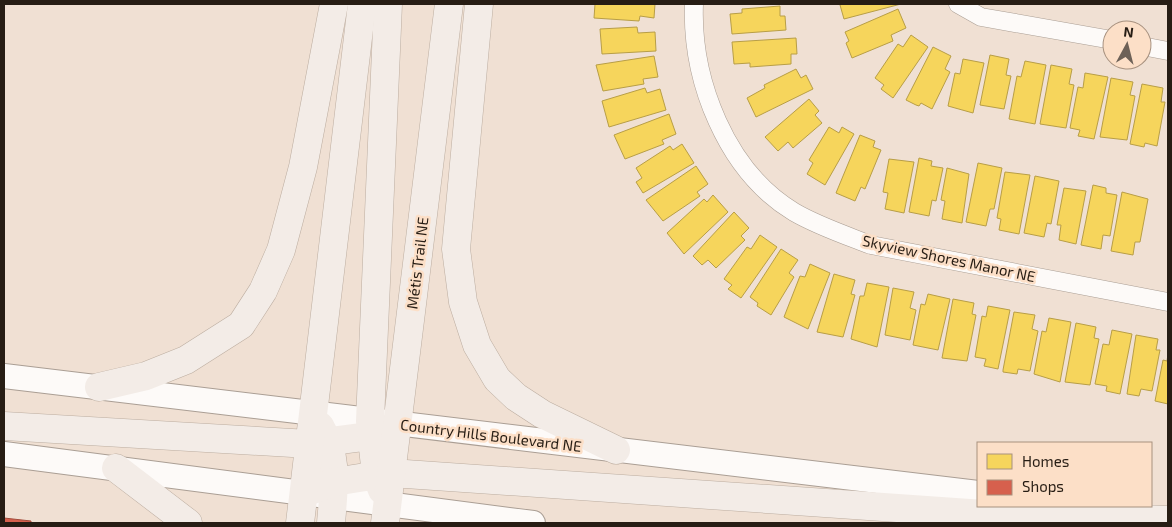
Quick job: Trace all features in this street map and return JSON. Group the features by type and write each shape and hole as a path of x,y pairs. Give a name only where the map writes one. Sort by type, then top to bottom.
{"main road":[{"path":"99,388 146,376 186,360 241,325 263,290 281,250 303,167 334,4"},
{"path":"333,501 334,464 319,443 313,414 362,4"},
{"path":"386,514 383,474 370,429 388,4"},
{"name":"Métis Trail NE","path":"383,474 397,424 449,4"},
{"path":"479,4 456,249 463,302 477,345 497,379 516,397 542,414 616,450"},
{"path":"4,376 313,414 370,429"},
{"path":"4,426 319,443 370,429 397,424"},
{"name":"Country Hills Boulevard NE","path":"397,424 977,493"},
{"path":"300,523 304,493 319,443"},
{"path":"4,454 304,493 386,514 533,523"},
{"path":"116,468 188,523"},
{"path":"333,501 383,474 984,514 1168,518"},
{"path":"1089,507 1168,518"}],"street":[{"name":"Skyview Shores Manor NE","path":"694,4 696,56 708,100 728,142 759,185 793,211 829,230 871,245 1168,299"},
{"path":"958,4 981,17 1102,38"},
{"path":"1152,48 1168,51"}],"building: Homes":[{"path":"595,4 655,4 654,18 640,16 639,21 594,18"},
{"path":"843,4 901,4 844,19 840,5"},
{"path":"780,6 780,16 785,16 786,30 732,34 730,14 742,13 742,9"},
{"path":"898,9 906,28 891,35 893,41 852,58 846,43 849,41 845,32"},
{"path":"637,27 638,33 655,32 656,51 602,54 600,29"},
{"path":"911,35 928,47 893,98 881,89 884,85 875,78 898,44 903,47"},
{"path":"796,38 797,54 791,54 791,64 750,67 750,63 734,64 732,42"},
{"path":"933,47 951,56 945,69 950,72 932,109 921,103 919,106 906,100"},
{"path":"990,55 1009,59 1006,75 1011,76 1004,109 980,105"},
{"path":"654,56 658,77 643,79 644,84 603,91 596,65"},
{"path":"963,59 984,63 973,113 948,106 955,73 960,74"},
{"path":"1025,61 1046,65 1035,124 1009,119 1017,76 1021,77"},
{"path":"1051,65 1072,69 1069,84 1074,85 1066,128 1040,124"},
{"path":"796,69 801,78 806,75 813,89 756,117 747,98 765,88 764,85"},
{"path":"1085,73 1108,77 1094,139 1078,136 1080,130 1070,128 1078,87 1083,88"},
{"path":"1111,78 1133,82 1130,95 1135,96 1127,140 1100,137"},
{"path":"1142,84 1163,88 1161,102 1165,102 1157,146 1145,143 1144,147 1130,144"},
{"path":"645,88 647,93 660,89 666,110 609,127 602,101"},
{"path":"809,99 819,111 815,115 822,123 793,148 788,142 778,151 765,137"},
{"path":"669,114 676,134 662,140 664,144 625,159 614,135"},
{"path":"829,127 839,133 842,127 854,134 825,185 807,174 813,163 809,160"},
{"path":"860,135 875,141 873,147 881,150 865,189 861,187 855,201 836,193"},
{"path":"682,144 694,163 643,193 636,182 642,178 636,168 670,146 673,150"},
{"path":"919,158 932,161 931,166 943,168 936,201 932,200 929,216 909,212"},
{"path":"889,159 914,162 904,213 885,209 888,193 883,192"},
{"path":"978,163 1002,168 994,209 990,209 986,226 966,222"},
{"path":"696,166 708,184 697,192 700,196 663,221 646,200"},
{"path":"947,168 969,174 962,223 942,219 945,201 941,200"},
{"path":"1005,172 1030,175 1019,234 999,230 1001,219 997,218"},
{"path":"1035,176 1059,181 1051,224 1047,223 1044,237 1024,233"},
{"path":"1093,185 1106,188 1106,193 1117,195 1110,236 1103,235 1101,249 1081,245"},
{"path":"1064,188 1086,191 1076,244 1059,240 1061,225 1057,225"},
{"path":"1122,192 1148,199 1140,242 1135,242 1133,255 1111,251"},
{"path":"713,195 728,212 684,254 667,233 704,199 707,202"},
{"path":"734,212 749,228 741,236 745,240 716,268 708,260 702,265 693,256"},
{"path":"760,235 777,247 741,298 728,289 732,285 724,279 747,247 751,249"},
{"path":"781,249 798,260 789,273 794,277 771,315 757,306 758,303 750,297"},
{"path":"810,264 830,273 808,329 784,317 800,276 805,277"},
{"path":"834,274 855,280 851,294 855,295 843,337 817,332"},
{"path":"867,283 889,287 877,347 851,339 860,296 864,296"},
{"path":"893,288 914,292 910,308 916,310 910,340 885,335"},
{"path":"928,294 950,299 938,350 913,345 921,304 925,305"},
{"path":"953,299 974,303 972,314 976,315 967,361 942,358"},
{"path":"988,306 1010,310 998,369 984,366 986,359 975,357 982,316 986,317"},
{"path":"1014,312 1035,315 1032,329 1038,331 1030,371 1018,369 1017,374 1003,372"},
{"path":"1049,318 1071,322 1060,382 1034,374 1042,331 1046,332"},
{"path":"1076,323 1096,327 1094,338 1099,339 1090,385 1065,382"},
{"path":"1112,330 1132,334 1120,394 1106,391 1107,386 1095,384 1103,344 1109,345"},
{"path":"1136,335 1158,339 1156,350 1160,350 1152,391 1141,389 1139,396 1127,394"},
{"path":"1168,354 1168,404 1155,401 1163,360 1167,361"}],"building: Shops":[{"path":"4,518 31,521 31,523 4,523"}]}
